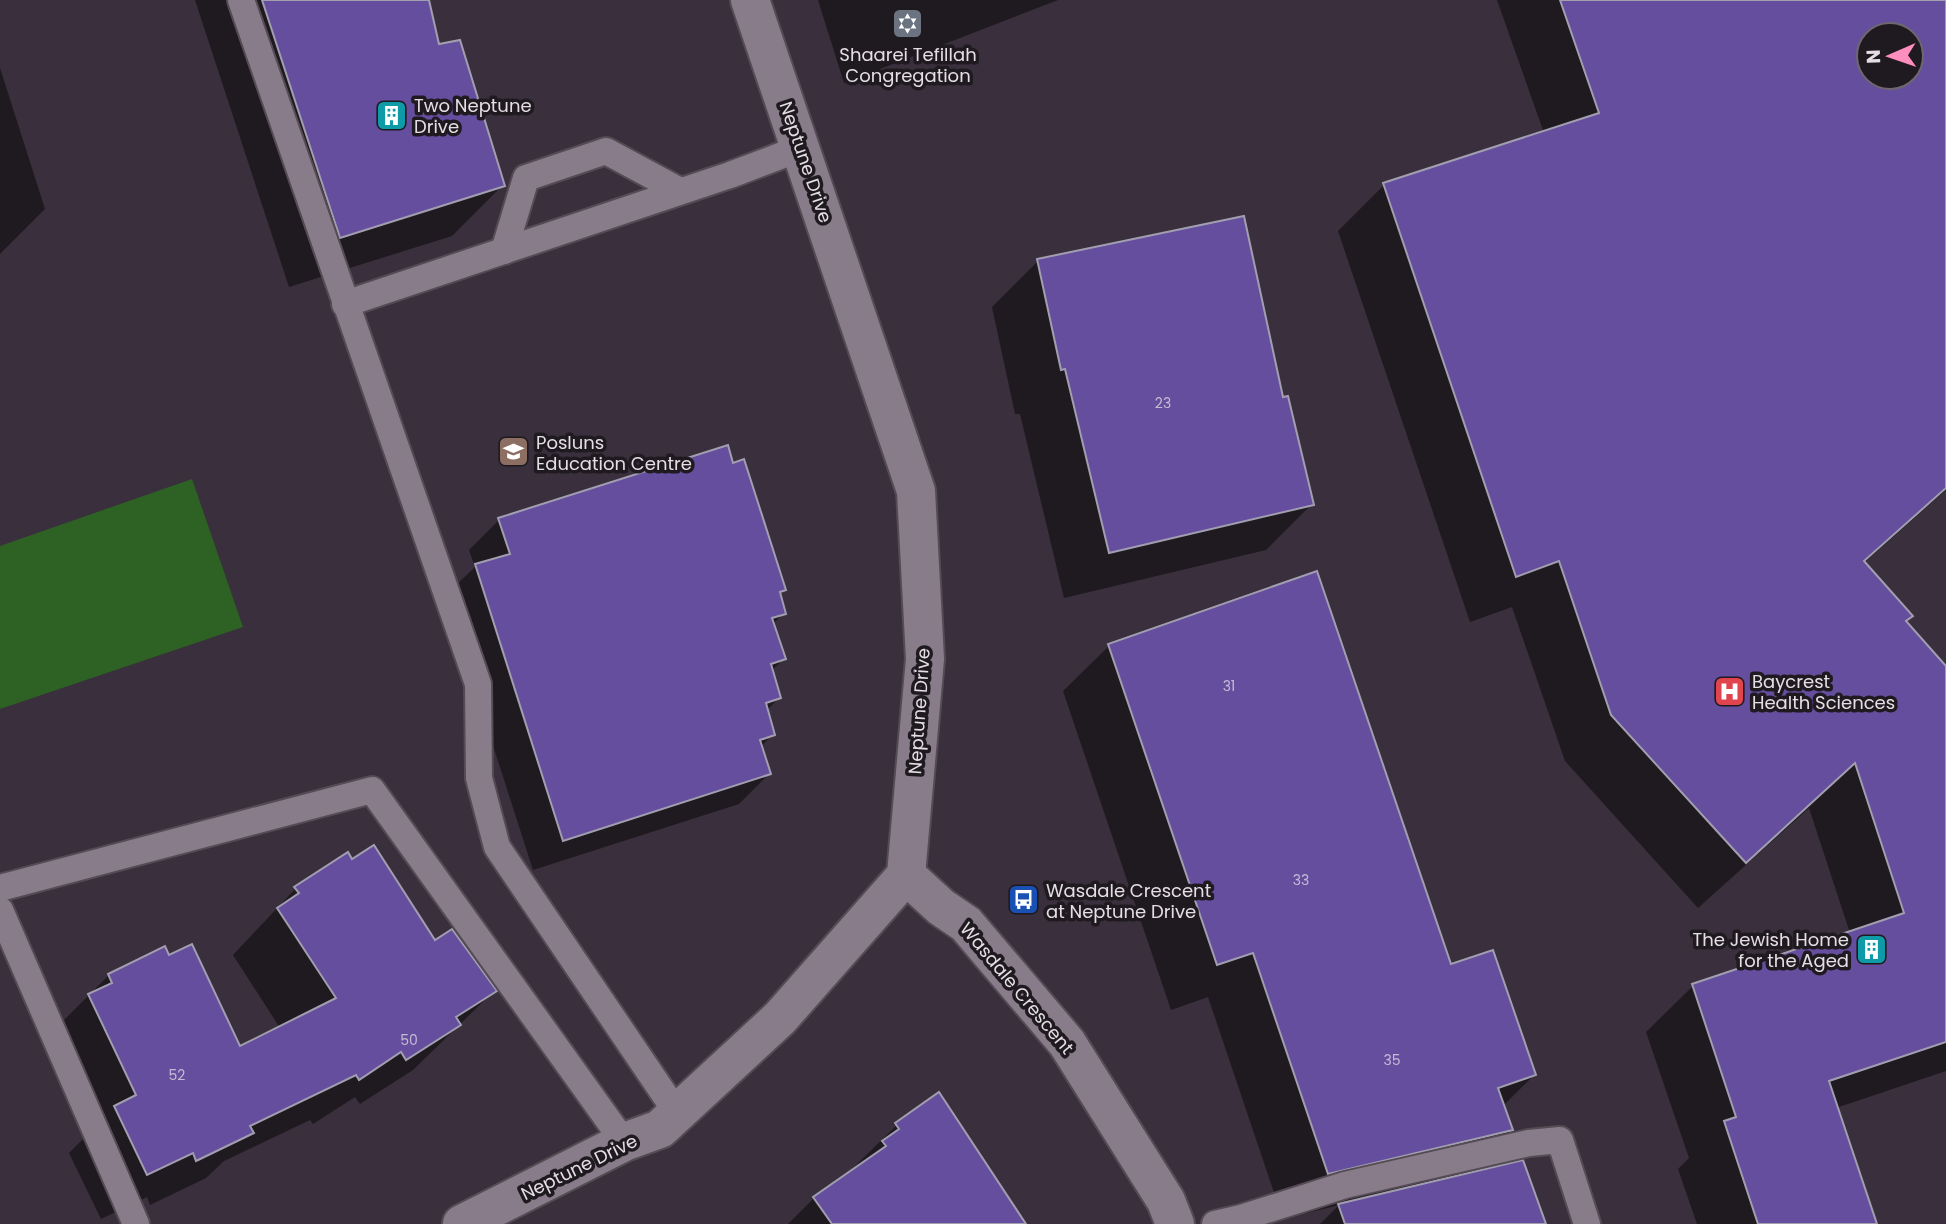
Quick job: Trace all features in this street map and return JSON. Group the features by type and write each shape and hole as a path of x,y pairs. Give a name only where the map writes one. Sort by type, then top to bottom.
{"street":[{"name":"Neptune Drive","path":"462,1224 624,1142 660,1129 779,1018 906,875 925,659 916,491 750,0"},
{"name":"Wasdale Crescent","path":"906,875 941,907 966,924 1066,1043 1167,1201 1175,1224"}],"lane":[{"path":"241,0 478,684 479,778 497,847 677,1113"},
{"path":"345,304 802,148"},
{"path":"504,251 526,178 606,151 681,191"},
{"path":"0,888 372,790 624,1142"},
{"path":"0,910 136,1224"},
{"path":"1215,1224 1345,1185 1529,1143 1560,1140 1587,1224"}],"green space":[{"path":"192,479 243,627 0,709 0,546"}],"building":[{"name":"Two Neptune Drive","path":"262,0 429,0 439,44 460,40 505,186 340,238"},
{"name":"Baycrest Health Sciences","path":"1560,0 1946,0 1946,488 1864,561 1913,616 1906,621 1946,666 1946,1042 1829,1081 1877,1224 1758,1224 1724,1121 1736,1117 1692,984 1904,913 1855,763 1746,863 1611,715 1559,561 1516,577 1383,183 1599,113"},
{"path":"1244,216 1283,397 1288,396 1314,505 1109,553 1065,369 1061,370 1037,259"},
{"path":"728,445 733,463 744,459 786,590 780,592 786,614 772,618 786,659 771,664 781,698 766,703 775,735 760,740 771,774 563,841 475,564 510,554 498,518"},
{"path":"1317,571 1451,964 1493,950 1536,1075 1498,1088 1513,1130 1328,1174 1253,953 1217,965 1108,644"},
{"path":"374,845 435,940 452,929 497,991 456,1017 461,1025 406,1060 401,1052 359,1080 356,1075 250,1126 254,1133 196,1161 193,1153 147,1175 114,1106 136,1095 88,994 112,983 108,974 165,946 169,955 192,944 240,1046 336,998 277,908 299,893 294,887 348,852 352,859"},
{"path":"939,1092 1026,1224 832,1224 813,1197 886,1146 882,1141 899,1129 895,1123"},
{"path":"1523,1160 1546,1224 1345,1224 1338,1204"}],"place":[{"name":"Shaarei Tefillah Congregation","path":"908,24"},
{"name":"Two Neptune Drive","path":"391,115"},
{"name":"Posluns Education Centre","path":"513,452"},
{"name":"Baycrest Health Sciences","path":"1729,691"},
{"name":"Wasdale Crescent at Neptune Drive","path":"1023,900"},
{"name":"The Jewish Home for the Aged","path":"1872,949"}]}
